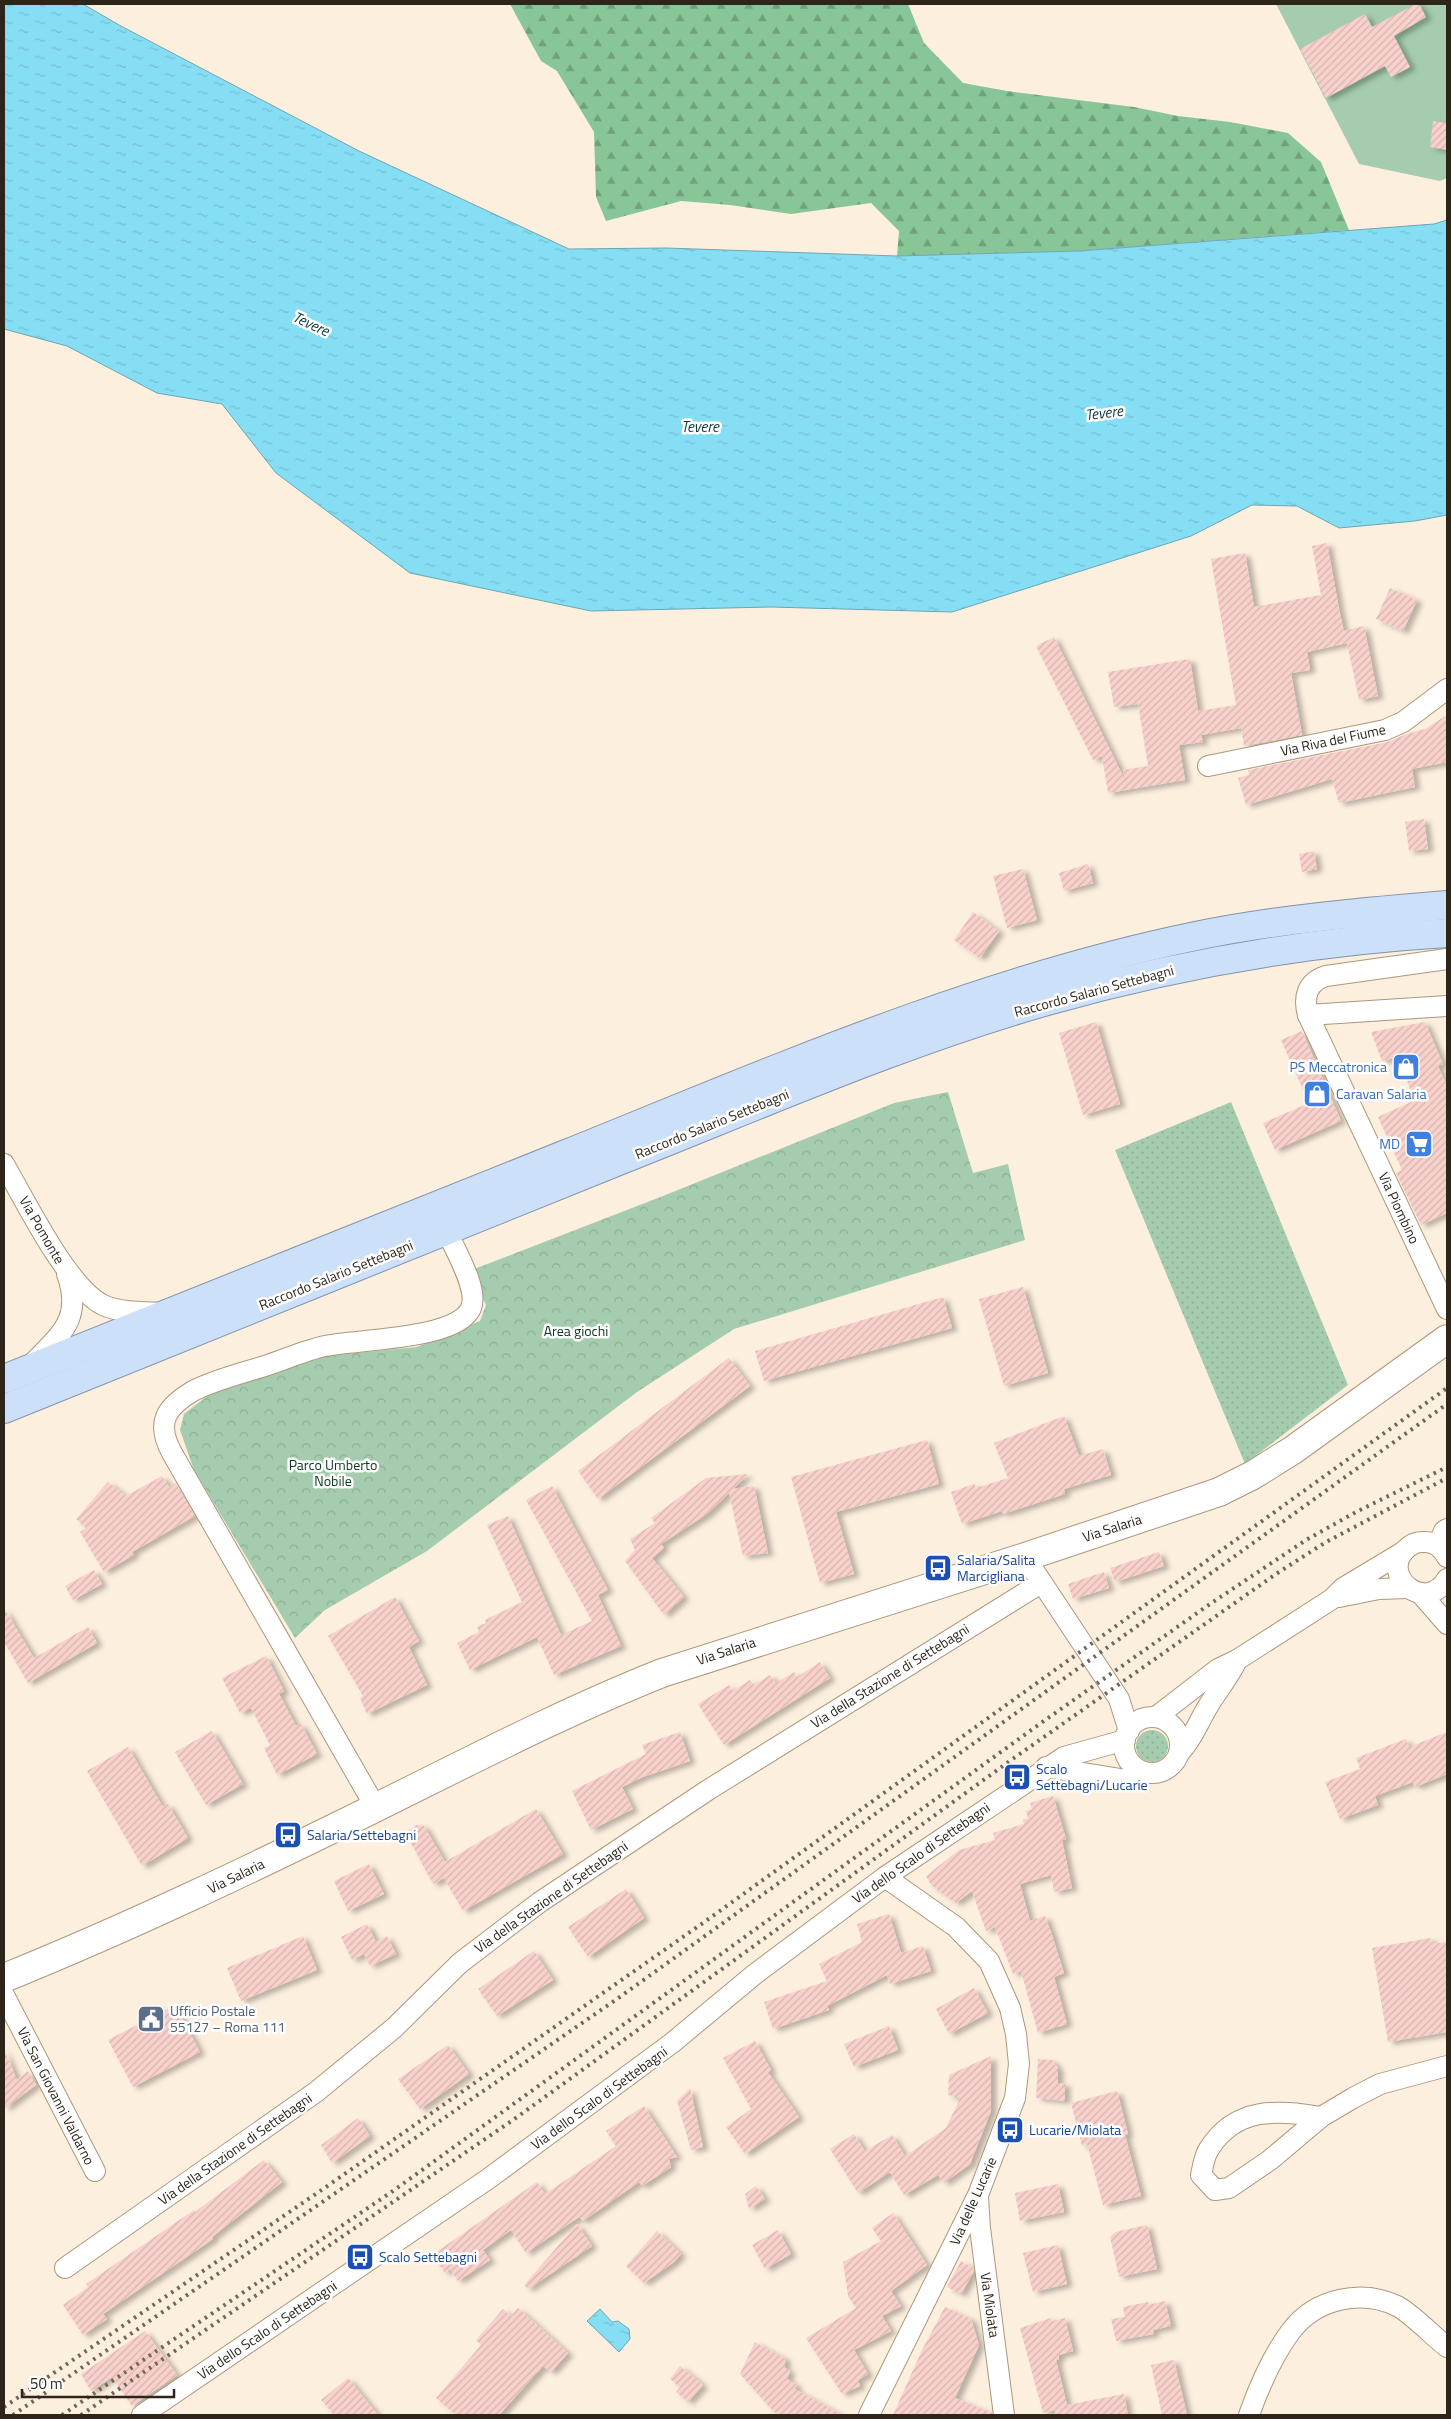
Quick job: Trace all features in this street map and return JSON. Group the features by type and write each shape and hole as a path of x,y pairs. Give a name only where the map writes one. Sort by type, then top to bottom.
{"main road":[{"name":"Raccordo Salario Settebagni","path":"15,1375 827,1049 953,1002 1122,953 1198,936 1285,922 1447,905"},
{"name":"Raccordo Salario Settebagni","path":"4,1409 446,1230 889,1055 960,1029 1047,1002 1213,961 1376,938 1447,933"}],"street":[{"name":"Via Riva del Fiume","path":"1208,766 1385,730 1403,722 1447,689"},
{"path":"1447,959 1321,978 1313,983 1307,991 1305,1000 1308,1015 1447,1006"},
{"name":"Via Piombino","path":"1308,1015 1447,1309"},
{"name":"Via Pomonte","path":"4,1164 66,1270 84,1291 103,1305 124,1310 167,1313"},
{"path":"376,1808 172,1453 165,1437 164,1424 168,1412 184,1397 222,1379 325,1346 420,1334 449,1326 461,1320 470,1309 473,1294 446,1230"},
{"name":"Via Pomonte","path":"15,1375 62,1333 71,1316 73,1296 66,1270"},
{"name":"Via Salaria","path":"4,1978 205,1891 617,1691 662,1673 1025,1557 1235,1485 1322,1431 1447,1339"},
{"path":"1127,1735 1133,1725 1151,1718 1218,1669 1237,1660 1332,1599 1343,1588 1410,1546 1419,1542 1444,1544"},
{"path":"1403,1552 1399,1561 1398,1571 1402,1581 1447,1624"},
{"path":"1025,1557 1119,1699 1127,1735 1127,1756 1131,1763 1144,1772 1153,1773 1170,1767 1191,1740 1207,1708 1237,1660"},
{"path":"1332,1599 1379,1588 1414,1591 1437,1590 1447,1579"},
{"name":"Via della Stazione di Settebagni","path":"66,2268 316,2092 394,2028 465,1959 540,1902 708,1790 1041,1583"},
{"path":"1119,1699 1151,1718 1172,1725 1178,1733 1180,1752"},
{"name":"Via dello Scalo di Settebagni","path":"142,2415 488,2179 672,2044 755,1974 885,1877 1046,1767 1071,1754 1127,1735"},
{"path":"1046,1767 1127,1780 1144,1772"},
{"name":"Via delle Lucarie","path":"869,2415 978,2195 1015,2098 1018,2064 1016,2034 1010,2008 989,1961 970,1940 940,1915 885,1877"},
{"name":"Via San Giovanni Valdarno","path":"4,1995 95,2171"},
{"path":"1321,2117 1285,2111 1248,2116 1230,2126 1208,2150 1201,2175 1215,2190 1230,2188 1270,2160 1321,2117 1380,2084 1447,2066"},
{"name":"Via Miolata","path":"978,2195 980,2228 1004,2415"},
{"path":"1248,2415 1268,2370 1292,2330 1314,2311 1337,2299 1368,2297 1398,2307 1447,2348"}],"green space":[{"path":"510,4 908,4 924,43 963,83 1007,91 1134,107 1178,116 1230,122 1288,133 1321,162 1349,230 1079,251 897,256 899,231 871,203 791,214 730,205 681,201 606,221 596,197 594,132 557,71 541,61"},
{"path":"1276,4 1447,4 1447,178 1440,181 1359,164"},
{"name":"Parco Umberto Nobile","path":"948,1092 973,1173 1008,1164 1025,1240 734,1329 637,1392 427,1551 325,1610 295,1638 194,1470 180,1430 184,1414 219,1387 326,1356 417,1347 480,1321 486,1305 469,1271 663,1196 894,1103"},
{"path":"1231,1102 1348,1385 1245,1464 1115,1150"},
{"path":"1152,1730 1158,1731 1163,1735 1167,1740 1167,1752 1163,1757 1158,1761 1152,1762 1146,1761 1141,1757 1137,1752 1136,1746 1137,1740 1141,1735 1146,1731"}],"water":[{"name":"Tevere","path":"4,4 83,4 119,25 359,151 569,249 666,248 897,256 1079,251 1434,224 1447,220 1447,515 1415,521 1339,528 1297,506 1252,505 1191,536 952,612 771,607 591,611 410,573 276,473 222,404 157,393 67,346 4,329"},
{"path":"600,2309 612,2322 618,2321 629,2329 630,2339 619,2352 587,2321"}],"building":[{"path":"1419,4 1426,17 1394,36 1410,67 1391,77 1385,66 1326,98 1300,49 1365,14 1372,27"},
{"path":"1433,121 1447,123 1447,150 1430,147"},
{"path":"1327,543 1344,631 1364,626 1378,696 1359,700 1347,643 1307,652 1310,670 1291,673 1302,735 1244,746 1241,728 1201,735 1203,742 1179,745 1185,780 1108,793 1102,756 1093,760 1036,646 1054,637 1125,780 1123,770 1148,766 1138,704 1114,707 1108,672 1190,659 1198,711 1236,705 1211,559 1245,553 1254,607 1321,595 1312,546"},
{"path":"1390,588 1417,600 1403,631 1376,619"},
{"path":"1447,715 1447,762 1412,769 1415,787 1339,803 1332,779 1246,805 1238,778 1249,775 1248,770 1388,742 1406,734 1425,729"},
{"path":"1424,819 1428,849 1409,851 1405,822"},
{"path":"1314,851 1317,869 1302,872 1299,854"},
{"path":"1088,864 1093,883 1064,891 1059,873"},
{"path":"1023,869 1037,920 1007,928 993,876"},
{"path":"973,912 999,931 980,958 954,940"},
{"path":"1096,1022 1120,1104 1083,1115 1059,1033"},
{"name":"MD","path":"1425,1022 1443,1064 1438,1066 1447,1086 1447,1213 1421,1225 1396,1173 1402,1170 1378,1117 1415,1100 1397,1057 1382,1061 1371,1032"},
{"name":"Caravan Salaria","path":"1302,1031 1341,1121 1275,1150 1263,1123 1309,1103 1281,1040"},
{"path":"1023,1287 1048,1373 1004,1386 979,1299"},
{"path":"943,1297 952,1328 764,1381 755,1351"},
{"path":"729,1358 750,1386 598,1499 578,1471"},
{"path":"1064,1416 1079,1456 1103,1449 1111,1475 1064,1489 1065,1494 1003,1514 1002,1511 962,1524 951,1492 974,1484 976,1488 1008,1478 994,1443"},
{"path":"927,1440 939,1484 836,1512 854,1574 820,1583 791,1477"},
{"path":"748,1474 733,1489 754,1486 768,1553 743,1556 729,1493 707,1514 661,1544 664,1548 652,1558 684,1597 664,1615 625,1561 635,1550 630,1539 655,1523 651,1518 706,1478"},
{"path":"162,1476 169,1487 176,1483 195,1516 132,1552 134,1555 104,1572 80,1532 86,1528 76,1519 108,1482 126,1496"},
{"path":"552,1486 608,1590 598,1595 621,1646 554,1675 537,1637 470,1670 457,1643 479,1632 477,1627 486,1623 485,1620 522,1602 487,1525 508,1516 561,1635 592,1621 526,1500"},
{"path":"1159,1552 1164,1566 1115,1582 1110,1568"},
{"path":"94,1570 102,1584 73,1600 65,1586"},
{"path":"1104,1572 1109,1588 1073,1599 1068,1584"},
{"path":"395,1597 419,1641 409,1647 427,1685 367,1714 360,1698 363,1696 328,1636"},
{"path":"4,1608 34,1658 88,1627 97,1643 28,1683 4,1642"},
{"path":"266,1656 284,1691 279,1694 296,1726 301,1724 317,1754 277,1775 264,1748 270,1745 251,1708 240,1713 222,1678"},
{"path":"820,1662 830,1678 724,1745 698,1704 729,1685 733,1691 750,1680 754,1685 770,1675 776,1683 794,1672 797,1677"},
{"path":"212,1731 243,1784 206,1805 175,1752"},
{"path":"680,1732 690,1761 643,1777 622,1787 633,1809 591,1830 572,1791 646,1754 642,1745"},
{"path":"1447,1732 1447,1774 1415,1787 1413,1782 1375,1796 1378,1805 1340,1819 1325,1782 1360,1769 1356,1758 1406,1739 1409,1747"},
{"path":"128,1747 163,1807 168,1804 188,1838 142,1866 87,1771"},
{"path":"1053,1796 1066,1839 1062,1840 1072,1888 1054,1892 1051,1875 1020,1884 1030,1921 1045,1916 1052,1935 1064,1973 1054,1977 1067,2024 1038,2033 1021,1971 1013,1974 995,1927 986,1931 972,1891 956,1903 932,1886 926,1876 959,1850 995,1840 993,1833 1024,1824 1023,1820 1028,1818 1026,1811 1032,1809 1030,1803"},
{"path":"536,1809 563,1854 463,1911 444,1878 433,1884 405,1832 417,1825 424,1826 445,1862"},
{"path":"369,1864 384,1894 348,1911 334,1881"},
{"path":"626,1889 644,1918 588,1957 568,1927"},
{"path":"889,1914 901,1953 923,1946 931,1971 890,1984 887,1975 827,2006 829,2010 773,2029 764,2002 827,1981 819,1964 862,1942 857,1924"},
{"path":"367,1924 376,1942 387,1936 396,1954 370,1966 364,1954 352,1960 341,1937"},
{"path":"303,1936 317,1970 241,2001 227,1968"},
{"path":"1431,1938 1432,1944 1447,1942 1447,2032 1388,2042 1372,1948"},
{"path":"534,1951 553,1980 497,2016 478,1989"},
{"path":"974,1988 988,2013 949,2034 936,2009"},
{"path":"175,2005 200,2052 133,2087 108,2040"},
{"path":"889,2026 898,2050 854,2067 844,2044"},
{"path":"755,2041 771,2070 768,2072 799,2117 745,2154 726,2127 751,2109 723,2058"},
{"path":"448,2045 469,2074 420,2109 398,2079"},
{"path":"4,2049 17,2080 28,2071 36,2085 4,2109"},
{"path":"991,2056 991,2111 970,2164 944,2183 938,2175 904,2195 890,2172 858,2193 830,2149 854,2134 865,2151 892,2135 905,2156 946,2128 960,2098 948,2095 949,2075"},
{"path":"1038,2059 1052,2060 1058,2068 1058,2084 1065,2083 1065,2101 1036,2098"},
{"path":"690,2088 703,2147 691,2150 677,2101"},
{"path":"1117,2091 1128,2134 1125,2135 1141,2196 1103,2205 1087,2144 1082,2146 1071,2103"},
{"path":"644,2106 677,2157 669,2159 671,2167 642,2186 639,2182 583,2221 579,2217 526,2253 511,2230 483,2250 490,2260 458,2281 450,2269 445,2273 432,2255 537,2182 545,2194 616,2146 606,2131"},
{"path":"358,2118 370,2136 332,2163 321,2145"},
{"path":"264,2160 282,2182 212,2237 213,2239 103,2314 107,2319 83,2335 63,2305 88,2287 86,2284 194,2210 195,2212"},
{"path":"1058,2184 1064,2212 1020,2221 1015,2193"},
{"path":"756,2186 765,2199 749,2209 745,2194"},
{"path":"893,2213 927,2265 891,2291 901,2306 882,2316 891,2331 854,2350 868,2374 858,2380 860,2386 842,2394 806,2338 856,2308 848,2296 843,2262 881,2241 872,2228"},
{"path":"577,2224 592,2246 528,2289 524,2285"},
{"path":"1147,2225 1157,2269 1119,2277 1110,2237 1115,2232"},
{"path":"778,2230 791,2254 765,2269 752,2245"},
{"path":"657,2231 681,2254 674,2262 644,2283 626,2266"},
{"path":"1058,2245 1067,2284 1033,2292 1023,2253"},
{"path":"961,2261 973,2268 974,2271 961,2294 947,2287"},
{"path":"1165,2301 1171,2326 1153,2330 1154,2334 1116,2341 1111,2319 1125,2317 1123,2307 1148,2302 1148,2305"},
{"path":"945,2307 971,2319 979,2345 955,2398 992,2413 992,2415 893,2415 922,2350"},
{"path":"518,2308 568,2353 551,2372 543,2366 499,2415 456,2415 436,2398 481,2345 476,2340 503,2309 511,2316"},
{"path":"1051,2318 1052,2321 1065,2318 1073,2351 1059,2355 1059,2359 1056,2360 1067,2405 1124,2394 1128,2415 1055,2415 1055,2410 1043,2413 1020,2328"},
{"path":"145,2331 177,2375 132,2406 112,2377 91,2391 81,2374"},
{"path":"755,2342 786,2359 784,2367 790,2371 787,2379 797,2385 795,2389 842,2415 781,2415 774,2412 740,2374"},
{"path":"1174,2360 1187,2415 1162,2415 1151,2365"},
{"path":"680,2366 703,2385 688,2402 676,2392 680,2387 670,2379"},
{"path":"348,2378 378,2415 334,2415 321,2400"}],"railway":[{"path":"4,2407 326,2187 710,1918 1447,1388"},
{"path":"13,2415 617,1999 1447,1404"},
{"path":"62,2415 393,2191 1041,1723 1210,1604 1306,1540 1356,1512 1447,1467"},
{"path":"81,2415 513,2120 1014,1758 1276,1574 1326,1542 1447,1478"}],"place":[{"name":"PS Meccatronica","path":"1406,1067"},
{"name":"Caravan Salaria","path":"1317,1094"},
{"name":"MD","path":"1419,1144"},
{"name":"Salaria/Salita Marcigliana","path":"938,1568"},
{"name":"Scalo Settebagni/Lucarie","path":"1017,1777"},
{"name":"Salaria/Settebagni","path":"288,1835"},
{"name":"Ufficio Postale 55127 – Roma 111","path":"151,2019"},
{"name":"Lucarie/Miolata","path":"1010,2130"},
{"name":"Scalo Settebagni","path":"360,2257"}],"park label":[{"name":"Area giochi","path":"576,1331"}]}
